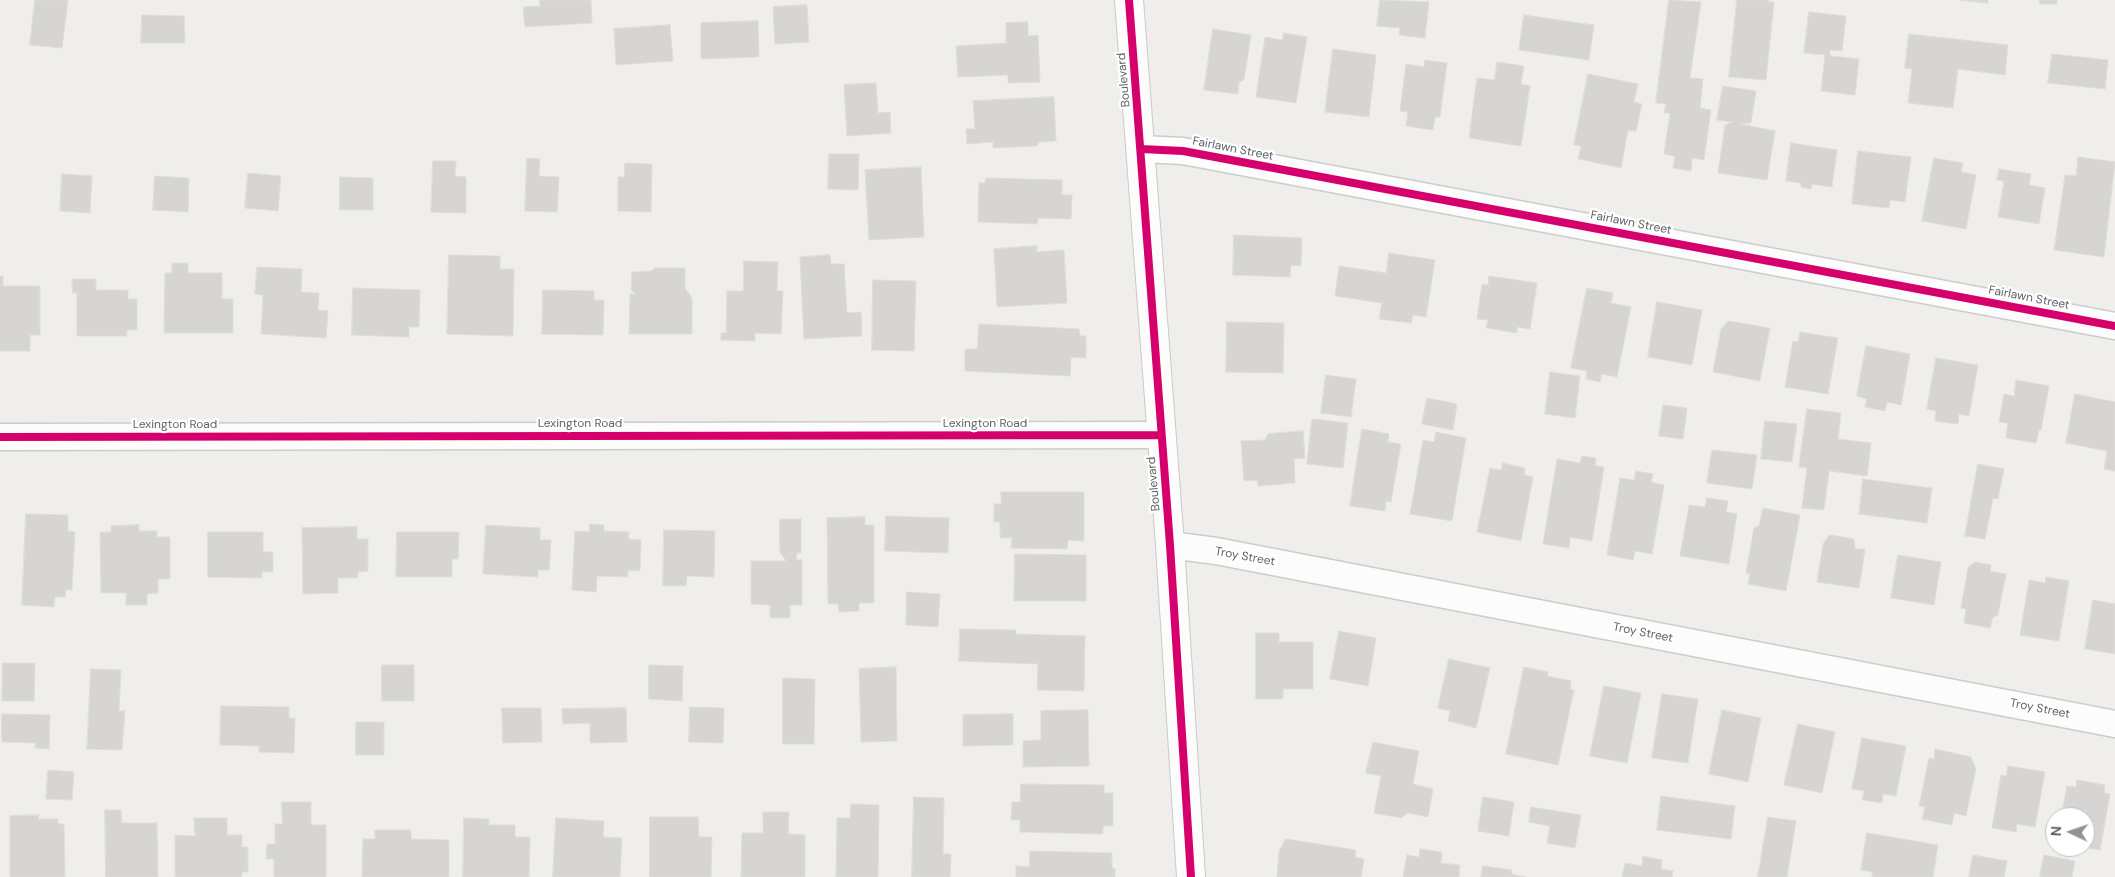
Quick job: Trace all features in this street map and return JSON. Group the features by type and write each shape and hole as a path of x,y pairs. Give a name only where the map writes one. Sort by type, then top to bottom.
{"main road":[{"name":"Boulevard","path":"1129,0 1142,149 1170,545 1191,877"}],"street":[{"name":"Fairlawn Street","path":"1142,149 1183,151 2115,326"},
{"name":"Lexington Road","path":"0,437 1161,435"},
{"name":"Troy Street","path":"1170,545 1216,551 2115,724"}],"building":[{"path":"35,0 68,0 62,48 30,45"},
{"path":"539,0 591,0 592,23 525,27 523,7 540,6"},
{"path":"1380,0 1429,2 1425,38 1399,35 1400,28 1377,26"},
{"path":"1669,0 1701,2 1690,78 1703,79 1700,108 1711,110 1704,160 1692,158 1691,171 1673,168 1675,156 1664,154 1670,113 1664,113 1666,104 1656,103"},
{"path":"1737,0 1769,0 1768,2 1774,2 1766,80 1729,77"},
{"path":"1960,0 1988,0 1988,3"},
{"path":"2040,0 2057,0 2057,4 2040,4"},
{"path":"807,5 809,42 775,44 773,7"},
{"path":"1809,12 1846,16 1842,51 1829,50 1831,56 1859,59 1855,95 1821,91 1825,55 1804,53"},
{"path":"142,15 184,16 185,43 141,43"},
{"path":"1524,15 1594,25 1589,60 1519,50"},
{"path":"758,21 759,57 701,59 701,23"},
{"path":"1028,22 1028,36 1038,35 1040,82 1008,83 1008,75 958,77 956,46 1006,43 1006,23"},
{"path":"670,25 673,61 616,65 614,29"},
{"path":"1213,29 1251,35 1244,80 1239,82 1238,94 1204,90"},
{"path":"1284,33 1307,37 1296,103 1256,97 1265,37 1282,40"},
{"path":"1909,34 2008,45 2005,75 1958,69 1953,108 1908,103 1912,69 1905,68"},
{"path":"1333,49 1376,55 1369,117 1325,112"},
{"path":"2052,54 2108,60 2105,89 2048,83"},
{"path":"1425,60 1447,63 1440,117 1435,117 1433,130 1406,126 1408,112 1400,111 1406,64 1424,67"},
{"path":"1497,62 1524,66 1521,84 1530,86 1521,146 1469,138 1477,78 1494,80"},
{"path":"1588,74 1638,84 1634,102 1642,104 1636,131 1628,130 1621,168 1578,159 1581,146 1574,145"},
{"path":"876,83 878,113 890,112 891,133 847,136 844,85"},
{"path":"1723,86 1756,91 1751,123 1741,124 1775,131 1767,180 1718,173 1725,125 1733,122 1717,120"},
{"path":"1054,97 1056,141 1039,142 1037,146 993,148 993,142 967,144 966,129 975,129 973,101"},
{"path":"1791,143 1837,150 1832,187 1812,184 1811,189 1801,187 1801,183 1786,181"},
{"path":"1858,151 1911,157 1905,202 1890,200 1889,208 1852,204"},
{"path":"829,154 859,154 858,190 828,189"},
{"path":"2078,157 2115,162 2104,257 2054,250 2065,175 2076,176"},
{"path":"527,158 540,159 539,176 559,177 557,212 525,211"},
{"path":"1934,158 1963,163 1961,172 1976,175 1966,229 1922,221"},
{"path":"433,161 456,161 455,176 466,177 466,213 431,212"},
{"path":"625,163 652,164 651,212 618,211 618,177 624,177"},
{"path":"921,167 924,237 869,240 865,170"},
{"path":"1999,169 2031,174 2029,185 2045,188 2039,224 1998,217 2004,181 1997,180"},
{"path":"248,173 281,176 278,211 245,208"},
{"path":"62,174 92,176 90,213 60,211"},
{"path":"155,176 189,178 188,212 153,210"},
{"path":"340,177 373,178 373,210 340,210"},
{"path":"986,178 1062,180 1062,195 1072,195 1071,219 1038,218 1037,224 978,222 979,183 985,183"},
{"path":"1234,235 1302,238 1301,266 1291,265 1290,277 1233,275"},
{"path":"1037,246 1037,252 1064,250 1067,303 997,307 994,249"},
{"path":"1389,253 1435,260 1426,317 1413,315 1411,323 1379,319 1382,303 1335,296 1339,266 1386,273"},
{"path":"449,255 500,256 500,269 514,269 513,336 447,334"},
{"path":"830,255 831,264 844,264 847,313 861,312 862,336 804,339 800,257"},
{"path":"744,261 778,262 777,291 783,291 781,334 755,333 755,341 721,340 721,333 726,333 727,291 743,291"},
{"path":"172,263 188,263 188,273 222,273 222,299 233,299 233,333 164,333 165,273 172,273"},
{"path":"257,267 302,269 301,292 319,293 318,310 328,311 326,338 261,334 263,295 255,294"},
{"path":"655,268 685,268 685,288 692,298 692,334 629,334 630,294 636,294 631,290 632,272 652,271"},
{"path":"0,276 3,276 3,286 40,286 40,335 30,335 30,351 0,351"},
{"path":"1489,276 1537,283 1530,329 1517,327 1517,333 1486,328 1488,320 1477,319 1482,284 1488,285"},
{"path":"72,279 96,279 96,290 128,290 128,299 137,299 137,330 127,330 127,336 77,336 77,293 73,293"},
{"path":"873,280 916,281 914,351 872,350"},
{"path":"353,288 420,290 419,327 409,327 409,337 352,335"},
{"path":"1587,288 1613,293 1611,303 1631,307 1617,377 1602,374 1600,382 1586,379 1587,371 1571,368"},
{"path":"543,290 594,291 594,300 604,300 603,335 542,334"},
{"path":"1657,302 1702,310 1692,365 1648,357"},
{"path":"1729,321 1770,328 1760,381 1713,372 1721,329"},
{"path":"1227,322 1284,323 1283,373 1226,372"},
{"path":"979,324 1079,329 1080,336 1086,336 1086,358 1071,357 1070,376 965,371 965,349 977,349"},
{"path":"1800,332 1838,338 1828,394 1785,387 1793,341 1798,342"},
{"path":"1866,346 1910,354 1901,405 1887,402 1885,411 1865,407 1867,399 1857,396"},
{"path":"1936,358 1978,365 1969,416 1959,414 1958,424 1935,421 1936,411 1927,409"},
{"path":"1550,372 1580,376 1575,418 1545,414"},
{"path":"1326,375 1356,379 1351,417 1321,413"},
{"path":"2016,380 2049,386 2041,430 2039,430 2036,443 2006,438 2008,423 1999,422 2004,394 2014,396"},
{"path":"2075,394 2115,402 2115,471 2104,469 2107,451 2066,443"},
{"path":"1427,398 1457,404 1453,430 1422,424"},
{"path":"1663,405 1687,408 1683,439 1659,436"},
{"path":"1807,409 1841,413 1838,439 1871,443 1867,476 1829,471 1824,510 1802,508 1807,468 1799,467"},
{"path":"1312,419 1348,423 1343,468 1307,464"},
{"path":"1765,421 1797,424 1792,462 1761,459"},
{"path":"1362,429 1389,434 1388,442 1401,444 1391,502 1386,501 1385,511 1350,506"},
{"path":"1303,431 1305,458 1294,459 1295,483 1258,486 1257,480 1244,481 1241,441 1265,440 1268,434"},
{"path":"1436,432 1466,438 1452,521 1410,514 1423,440 1434,442"},
{"path":"1712,450 1757,455 1752,489 1707,483"},
{"path":"1582,456 1596,458 1595,466 1604,467 1592,541 1570,537 1569,548 1543,544 1557,459 1580,463"},
{"path":"1503,463 1525,468 1524,475 1533,477 1521,541 1477,532 1490,468 1501,470"},
{"path":"1978,464 2004,469 1998,499 1993,498 1985,539 1965,536"},
{"path":"1636,471 1653,474 1651,482 1664,485 1652,554 1635,551 1633,560 1607,555 1620,478 1634,480"},
{"path":"1863,479 1932,488 1927,523 1859,514"},
{"path":"1001,492 1084,492 1084,541 1068,540 1067,549 1011,548 1012,538 1000,538 1000,522 994,522 994,504 1001,504"},
{"path":"1707,498 1728,501 1726,512 1737,514 1729,564 1680,556 1689,505 1705,507"},
{"path":"1763,508 1800,515 1786,591 1748,584 1750,574 1746,573 1754,528 1759,526"},
{"path":"26,514 68,515 68,531 75,532 72,590 66,590 65,597 55,597 54,607 22,605"},
{"path":"886,516 949,518 948,553 885,551"},
{"path":"865,517 865,525 874,525 874,603 859,603 859,611 839,612 838,604 828,604 827,518"},
{"path":"780,519 801,519 801,553 797,553 796,560 802,560 802,605 790,605 790,618 770,618 770,605 751,604 751,561 786,561 780,552"},
{"path":"590,524 604,525 604,531 629,532 628,539 641,540 640,571 628,570 628,577 597,576 596,592 572,590 575,531 589,532"},
{"path":"139,525 139,531 157,531 157,537 170,537 170,579 158,579 158,593 147,594 147,605 126,605 126,593 101,593 100,532 111,532 111,526"},
{"path":"486,525 540,528 540,540 551,540 549,570 538,570 538,577 483,574"},
{"path":"357,527 357,539 368,539 368,571 358,572 358,578 338,578 338,593 303,594 302,528"},
{"path":"664,530 715,531 714,577 687,576 686,586 663,586"},
{"path":"208,532 263,532 263,552 273,552 273,572 262,572 262,578 208,577"},
{"path":"397,532 459,532 458,559 452,559 452,577 396,577"},
{"path":"1830,535 1854,539 1855,549 1865,549 1859,588 1817,582 1823,544"},
{"path":"1015,554 1086,555 1086,601 1014,601"},
{"path":"1898,555 1941,562 1934,605 1891,598"},
{"path":"1975,562 1991,565 1990,571 2006,574 1998,615 1993,617 1990,628 1964,623 1966,609 1961,608 1968,568"},
{"path":"2046,577 2069,581 2059,641 2020,635 2029,580 2045,583"},
{"path":"907,592 940,594 938,627 906,625"},
{"path":"2093,600 2115,604 2115,654 2085,649"},
{"path":"960,629 1016,630 1016,634 1085,636 1084,691 1037,690 1038,664 959,661"},
{"path":"1339,631 1376,638 1368,686 1330,679"},
{"path":"1256,633 1279,633 1279,642 1313,642 1313,689 1283,689 1283,699 1256,699"},
{"path":"1449,659 1490,668 1476,728 1448,721 1450,711 1438,708"},
{"path":"3,663 35,663 34,701 2,701"},
{"path":"382,665 414,665 414,701 382,701"},
{"path":"649,665 683,666 682,701 649,699"},
{"path":"896,667 897,741 861,742 859,669"},
{"path":"1524,667 1548,672 1547,676 1571,681 1570,689 1574,690 1558,765 1506,754"},
{"path":"91,669 121,670 119,711 125,711 122,750 87,749"},
{"path":"783,678 815,679 814,744 783,744"},
{"path":"1604,686 1641,693 1627,763 1590,756"},
{"path":"1662,694 1698,699 1688,763 1652,758"},
{"path":"221,706 289,707 289,718 295,718 294,753 259,752 259,746 220,745"},
{"path":"690,707 724,708 723,743 689,742"},
{"path":"502,708 541,708 542,742 503,743"},
{"path":"626,708 627,742 590,743 590,723 563,724 562,709"},
{"path":"1088,710 1089,766 1023,767 1023,741 1041,740 1041,711"},
{"path":"1722,710 1761,718 1748,782 1709,774"},
{"path":"2,714 50,715 49,749 35,748 36,743 2,742"},
{"path":"1013,714 1013,745 963,746 963,715"},
{"path":"356,722 384,722 384,755 356,755"},
{"path":"1798,724 1835,732 1822,793 1784,785"},
{"path":"1862,738 1906,746 1896,796 1883,794 1882,803 1862,800 1864,791 1852,789"},
{"path":"1373,742 1419,751 1413,784 1433,789 1428,817 1408,813 1401,818 1374,813 1381,776 1366,773"},
{"path":"1935,749 1971,757 1976,769 1966,816 1954,813 1952,825 1922,819 1925,807 1919,806 1929,758 1934,759"},
{"path":"2008,766 2045,772 2035,827 2017,824 2016,832 1992,828 2001,775 2006,776"},
{"path":"48,770 74,772 72,800 46,799"},
{"path":"2077,780 2105,785 2104,793 2110,794 2100,850 2095,849 2095,807 2063,807 2067,786 2076,787"},
{"path":"1021,784 1104,785 1104,793 1113,793 1113,826 1103,826 1103,834 1020,832 1020,820 1011,820 1012,802 1020,802"},
{"path":"1661,796 1735,806 1731,839 1657,830"},
{"path":"914,797 944,798 943,854 951,854 950,877 912,877"},
{"path":"1483,797 1514,802 1509,836 1478,831"},
{"path":"282,802 311,802 311,825 326,825 326,877 274,877 274,859 266,859 267,844 275,844 275,824 282,824"},
{"path":"851,804 879,805 878,877 836,877 837,818 850,818"},
{"path":"1531,807 1581,815 1575,848 1547,843 1550,826 1529,822"},
{"path":"105,810 121,810 122,823 157,823 158,877 106,877"},
{"path":"763,812 789,812 788,834 805,835 805,877 741,877 742,833 763,833"},
{"path":"39,815 38,819 58,819 58,824 64,824 65,877 10,877 10,816"},
{"path":"650,817 698,817 699,837 712,837 711,877 650,877"},
{"path":"1768,817 1796,821 1787,877 1758,877"},
{"path":"194,818 227,818 227,835 242,835 242,847 248,847 248,872 242,872 242,877 175,877 175,835 195,836"},
{"path":"464,818 489,819 489,825 515,825 515,837 530,837 529,877 463,877"},
{"path":"556,818 604,821 603,837 622,838 620,877 553,877"},
{"path":"375,830 411,830 411,839 449,840 449,877 362,877 363,839 375,839"},
{"path":"1867,833 1938,845 1933,877 1872,877 1873,872 1861,870"},
{"path":"1286,839 1356,850 1355,857 1364,859 1361,877 1277,877 1279,852"},
{"path":"1420,849 1442,852 1441,863 1460,865 1459,877 1403,877 1407,855 1419,857"},
{"path":"1030,851 1112,853 1112,868 1115,868 1115,877 1016,877 1016,866 1029,867"},
{"path":"1973,855 2007,861 2004,877 1969,877"},
{"path":"2044,855 2045,857 2075,861 2072,877 2040,877"},
{"path":"1643,856 1662,860 1661,869 1673,871 1672,877 1622,877 1625,863 1642,866"},
{"path":"1483,866 1512,870 1511,874 1526,877 1481,877"}],"cycle path":[{"path":"1129,0 1170,545 1191,877"},
{"path":"1141,149 1183,151 2115,326"},
{"path":"0,437 1161,435"}]}
